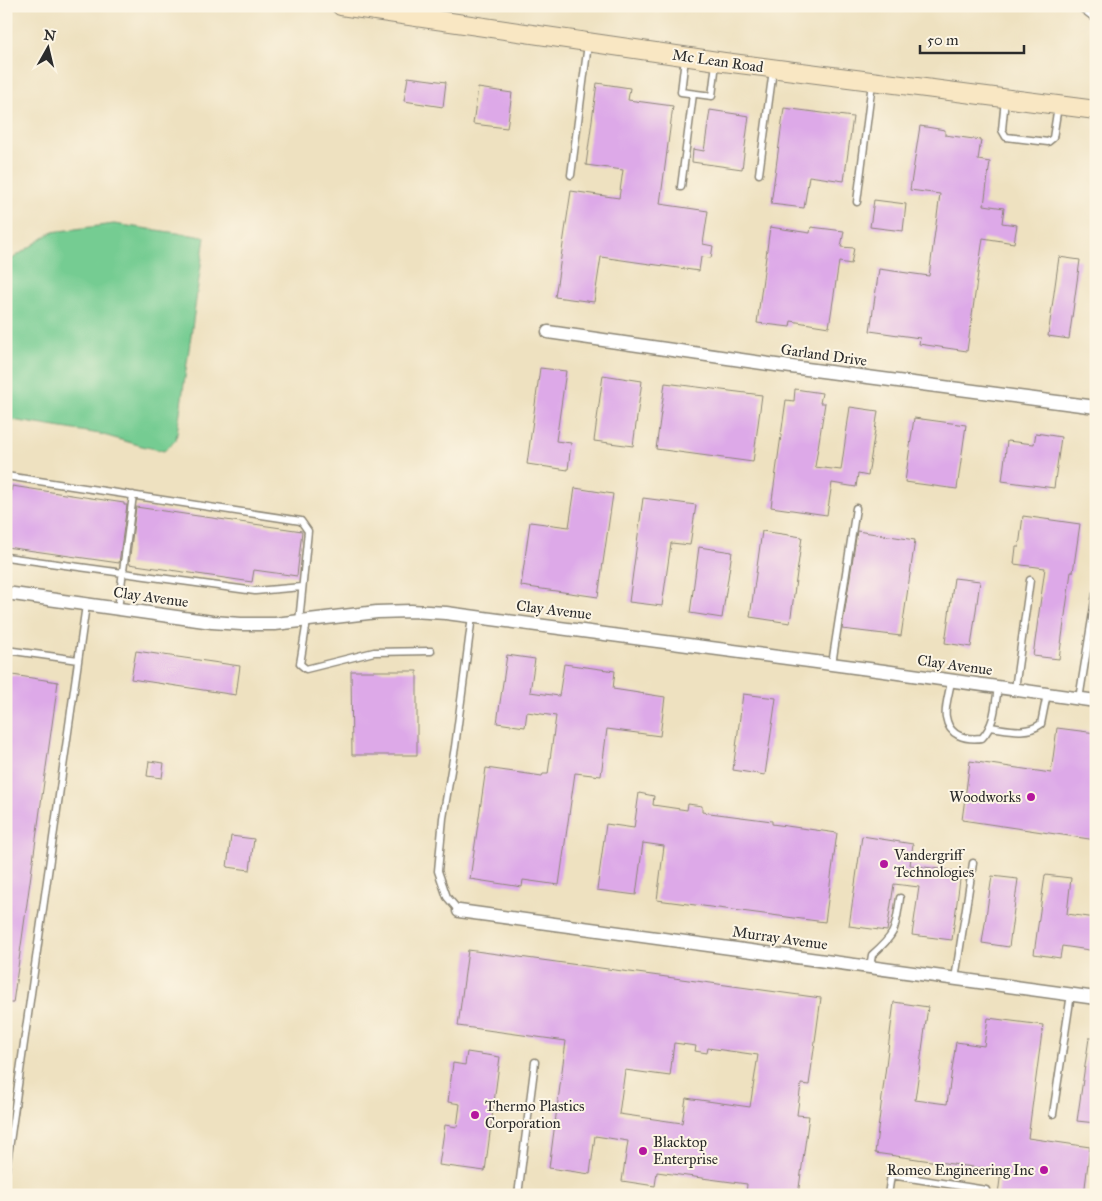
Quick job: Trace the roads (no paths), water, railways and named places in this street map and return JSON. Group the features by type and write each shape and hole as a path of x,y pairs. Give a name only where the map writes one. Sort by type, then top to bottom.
{"main road":[{"name":"Mc Lean Road","path":"341,6 396,10 685,57 1096,110"}],"street":[{"name":"Garland Drive","path":"548,332 776,365 1096,407"},
{"name":"Clay Avenue","path":"6,592 86,605 227,623 303,622 394,611 472,616 1096,701"},
{"name":"Murray Avenue","path":"459,911 1096,998"}],"lane":[{"path":"1079,6 1096,19"},
{"path":"570,175 588,42"},
{"path":"685,57 681,92 693,94 712,96 717,61"},
{"path":"759,174 773,69"},
{"path":"857,202 872,81"},
{"path":"681,187 693,94"},
{"path":"1005,98 1002,130 1006,137 1048,142 1053,138 1058,105"},
{"path":"6,476 301,520 308,531 302,587 303,622 300,664 306,669 374,652 431,651"},
{"path":"118,609 133,495"},
{"path":"832,664 856,508"},
{"path":"6,558 255,591 302,587"},
{"path":"1015,689 1030,580"},
{"path":"1079,699 1096,594"},
{"path":"6,1170 86,605"},
{"path":"459,911 447,897 438,871 443,818 472,616"},
{"path":"6,650 78,660"},
{"path":"951,681 945,716 951,730 958,736 969,740 982,738 990,727 998,687"},
{"path":"990,727 1026,730 1038,726 1041,724 1046,694"},
{"path":"955,978 973,862"},
{"path":"870,967 872,955 888,942 894,931 900,898"},
{"path":"1053,1114 1071,994"},
{"path":"518,1195 535,1062"},
{"path":"888,1195 891,1175 986,1190 986,1195"}],"place":[{"name":"Woodworks","path":"1031,797"},
{"name":"Vandergriff Technologies","path":"884,864"},
{"name":"Thermo Plastics Corporation","path":"475,1115"},
{"name":"Blacktop Enterprise","path":"643,1151"},
{"name":"Romeo Engineering Inc","path":"1044,1170"}]}
